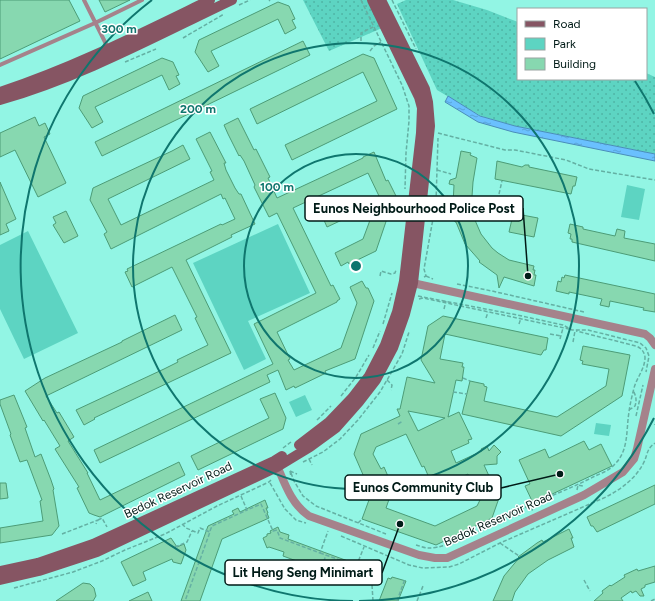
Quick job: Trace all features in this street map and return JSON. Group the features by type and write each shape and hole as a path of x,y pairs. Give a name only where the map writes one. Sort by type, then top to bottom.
{"main road":[{"path":"0,92 108,48 210,0"},
{"name":"Bedok Reservoir Road","path":"372,0 419,97 422,108 413,281"},
{"name":"Bedok Reservoir Road","path":"0,580 39,571 95,548 310,447 336,428 376,380 393,348 405,314 413,281 430,126 428,102 423,84 381,0"},
{"path":"0,100 31,91 56,81 234,4"},
{"name":"Bedok Reservoir Road","path":"0,572 95,548"}],"street":[{"path":"413,281 644,334 650,338 655,345"},
{"name":"Bedok Reservoir Road","path":"276,464 291,497 308,516 419,555 435,558 447,558 584,495 623,472 634,459 655,369"}],"lane":[{"path":"84,0 108,48"},
{"path":"0,65 95,23 142,0"}],"path":[{"path":"234,4 250,0"},
{"path":"361,0 402,85 409,106 410,121 406,153 405,190"},
{"path":"392,0 397,11"},
{"path":"184,38 230,11"},
{"path":"361,41 361,33 374,27"},
{"path":"370,51 374,46 381,42"},
{"path":"120,64 156,49"},
{"path":"413,281 426,276 424,269 435,209 438,133 505,150 515,150 566,160 589,169 655,180"},
{"path":"437,170 451,174"},
{"path":"498,194 502,181"},
{"path":"435,209 448,196"},
{"path":"380,276 381,272 391,274 395,273 396,265"},
{"path":"338,400 356,377 371,352 382,326 391,294 394,290"},
{"path":"418,296 488,312 564,325 572,330 588,330 640,343 646,348 648,356 645,376"},
{"path":"414,545 428,548 443,546 491,525 525,507 578,485 609,469 621,456 626,442 629,410 633,390 643,368 645,358 643,350 620,341 488,309 423,298 419,299"},
{"path":"444,309 446,302"},
{"path":"486,318 488,309"},
{"path":"519,324 521,317"},
{"path":"560,340 563,328"},
{"path":"572,342 575,331"},
{"path":"550,334 561,336"},
{"path":"463,378 470,381"},
{"path":"387,380 392,385 391,390"},
{"path":"636,417 637,403 643,382"},
{"path":"633,390 637,403"},
{"path":"453,392 467,394"},
{"path":"629,410 637,403"},
{"path":"312,424 333,404"},
{"path":"398,424 403,422"},
{"path":"287,446 292,442"},
{"path":"626,442 630,443"},
{"path":"309,459 312,465"},
{"path":"290,471 297,474"},
{"path":"290,471 292,483"},
{"path":"290,471 303,496 316,506 391,536"},
{"path":"14,588 73,572 165,534 217,506 241,496 271,480"},
{"path":"578,485 585,487 584,482"},
{"path":"576,492 578,485"},
{"path":"553,499 554,495"},
{"path":"241,496 247,510"},
{"path":"543,500 547,502"},
{"path":"185,601 212,526 261,504 272,531 277,530 280,538 354,565 353,566 355,567"},
{"path":"525,507 534,511"},
{"path":"519,516 520,510"},
{"path":"62,534 102,518 107,528"},
{"path":"358,523 362,519"},
{"path":"96,524 98,520"},
{"path":"182,524 186,528 198,533 200,528 210,532"},
{"path":"320,552 330,524"},
{"path":"175,548 187,542 192,531"},
{"path":"500,543 519,556"},
{"path":"362,564 358,562 364,547"},
{"path":"316,584 326,555"},
{"path":"373,601 372,585 376,572"},
{"path":"397,601 405,579"},
{"path":"584,580 590,591"},
{"path":"417,601 422,586"},
{"path":"651,601 655,599"}],"green space":[{"path":"303,0 367,0 382,28 329,51"},
{"path":"406,0 453,0 487,10 517,22 517,80 647,80 647,73 655,77 655,154 515,126 481,116 437,90 397,4"},
{"path":"627,185 645,189 639,220 621,217"},
{"path":"278,224 310,293 248,321 266,359 244,370 193,263"},
{"path":"28,231 78,333 24,359 0,309 0,245"},
{"path":"305,395 312,410 296,417 289,402"},
{"path":"596,423 611,425 609,436 594,434"}],"water":[{"path":"448,96 480,116 515,126 655,154 655,161 513,132 478,122 445,102"}],"building":[{"path":"0,0 69,0 80,21 0,59"},
{"path":"99,0 130,0 105,12"},
{"path":"278,2 289,6 295,19 292,20 296,28 285,34 278,19 211,51 219,66 208,72 195,52 199,40"},
{"path":"303,41 310,55 102,156 95,142"},
{"path":"363,54 374,58 397,109 292,160 285,145 377,101 363,72 257,124 250,109"},
{"path":"162,58 173,62 179,75 176,76 180,84 169,90 162,75 95,107 103,122 92,128 79,108 83,96"},
{"path":"35,117 39,126 45,123 50,134 44,137 66,183 38,197 15,150 0,157 0,133"},
{"path":"238,118 270,177 268,178 277,198 374,152 386,181 388,180 398,200 394,198 376,251 349,264 348,262 341,266 335,253 363,239 379,196 368,173 293,208 331,286 333,285 340,299 337,302 277,332 290,359 288,360 294,370 341,348 357,303 350,287 362,281 366,288 368,288 374,301 355,359 325,371 326,373 295,388 294,386 286,390 278,370 267,375 270,382 100,463 94,450 273,364 254,324 316,293 277,213 269,217 254,187 255,185 244,161 240,155 239,156 228,134 224,125"},
{"path":"210,132 226,163 224,163 226,170 235,188 239,194 241,194 255,224 231,235 232,237 186,260 231,353 94,418 95,419 84,425 76,410 164,369 178,362 177,360 208,345 195,318 197,317 172,267 132,287 125,272 128,271 127,269 221,224 222,225 235,219 225,198 223,199 221,194 111,249 104,234 107,232 90,200 93,188 183,145 190,159 108,199 121,225 214,180 210,172 212,171 196,139"},
{"path":"461,151 471,153 470,155 477,158 473,182 471,211 481,234 492,248 509,260 534,266 534,275 536,275 534,286 504,277 499,288 497,275 479,262 480,261 465,244 455,222 453,213 452,204 454,185 449,184 450,180 456,178"},
{"path":"497,161 522,167 529,165 529,167 577,177 575,186 573,186 571,194 495,179"},
{"path":"0,182 16,219 6,224 9,231 0,235"},
{"path":"505,209 522,213 522,215 538,218 534,237 509,232 512,219 503,217"},
{"path":"66,211 78,236 64,243 53,225 56,223 53,217"},
{"path":"337,211 342,220 327,227 323,218"},
{"path":"570,224 583,227 583,229 615,236 617,229 625,231 624,238 655,244 655,261 572,242 572,239 570,239 571,234 568,233"},
{"path":"565,275 655,294 655,312 643,310 644,308 610,301 609,307 600,305 602,299 569,292 569,294 556,291 558,281 561,282 562,277 564,278"},
{"path":"175,315 182,330 46,396 57,413 59,412 74,437 68,441 88,473 100,500 179,462 185,475 100,517 89,513 77,488 79,487 55,449 60,446 25,391 45,378"},
{"path":"443,316 548,338 546,350 544,350 541,355 445,334 440,359 463,363 462,367 464,367 462,381 456,380 448,417 459,412 472,439 468,440 469,443 451,451 456,463 482,451 481,449 487,446 489,451 494,445 501,452 497,456 497,464 484,465 499,498 492,518 436,545 362,519 373,489 367,476 364,477 354,454 361,434 400,416 397,409 400,409 407,377 435,383 421,360 428,326","holes":["408,411 445,418 418,431","406,434 430,480 416,487 421,497 468,474 480,500 477,506 435,526 386,508 393,488 384,467 381,469 373,454 376,447"]},
{"path":"583,346 630,355 622,396 561,436 462,414 470,381 484,384 484,386 487,387 484,401 557,417 606,386 609,369 582,364 583,361 580,360"},
{"path":"275,393 286,418 283,429 198,470 191,456 269,418 260,399"},
{"path":"14,395 27,427 25,428 35,457 41,454 51,480 54,489 59,526 52,535 0,543 0,528 43,521 40,501 42,500 27,460 20,462 0,404 0,400"},
{"path":"584,441 589,450 601,444 612,466 533,503 525,486 530,484 519,460 545,449 549,458"},
{"path":"0,483 6,483 8,498 0,499"},
{"path":"655,485 655,504 597,532 593,526 591,526 587,517"},
{"path":"265,500 269,518 222,539 200,601 181,601 208,526 234,514 232,511 238,508 240,512"},
{"path":"278,527 280,532 289,535 288,539 356,564 353,572 351,571 346,579 283,556 284,552 269,547 267,548 263,538 267,536 267,534 271,533 270,531"},
{"path":"569,529 573,538 571,538 574,547 548,560 528,574 515,592 512,601 493,601 504,576 519,558 518,557 542,540 543,542"},
{"path":"171,538 177,547 184,544 186,550 181,564 173,562 172,559 143,572 146,580 133,586 121,562"},
{"path":"655,566 655,582 645,585 645,587 641,589 644,596 640,596 636,591 632,593 631,591 621,598 623,601 594,601 603,593 602,591 625,577 624,575 637,569 638,571"},
{"path":"392,577 406,581 398,601 379,601 388,578 391,579"},
{"path":"83,583 90,584 94,588 96,596 93,601 56,601"},
{"path":"148,592 152,601 129,601"}],"place":[{"name":"Eunos Neighbourhood Police Post","path":"528,276"},
{"name":"Eunos Community Club","path":"560,474"},
{"name":"Lit Heng Seng Minimart","path":"400,524"}]}
